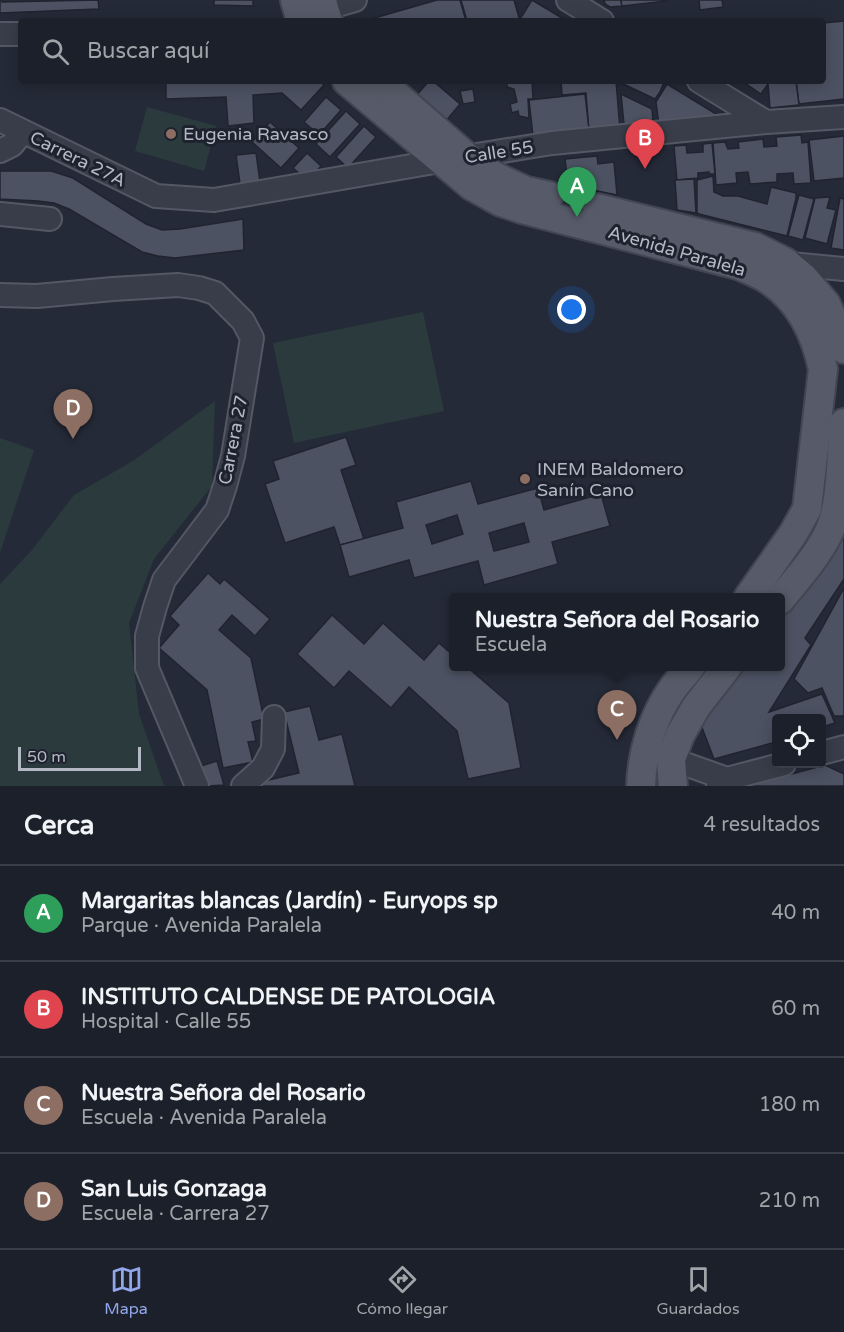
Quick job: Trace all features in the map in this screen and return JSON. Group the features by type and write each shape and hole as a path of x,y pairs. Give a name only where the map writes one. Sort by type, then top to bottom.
{"main road":[{"path":"295,0 316,14"},
{"name":"Avenida Paralela","path":"351,84 454,159 525,190 754,247 785,262 804,278 826,304 844,342"},
{"name":"Avenida Paralela","path":"383,84 454,159 472,186 501,202 738,265 764,277 785,293 798,308 809,325 819,349 823,369 807,508 793,534 747,593"},
{"path":"785,594 813,558 830,531 838,500 844,423"},
{"path":"641,786 645,750 657,716 672,689 687,671"},
{"path":"672,772 680,735 696,707 724,671"}],"street":[{"path":"316,14 355,0"},
{"path":"568,0 597,18"},
{"path":"0,34 18,34"},
{"path":"704,84 766,122"},
{"name":"Calle 55","path":"156,196 214,200 552,143 766,122 844,117"},
{"name":"Carrera 27A","path":"0,120 156,196"},
{"path":"0,152 12,145 22,132"},
{"path":"0,214 50,219"},
{"path":"738,265 785,262 844,269"},
{"name":"Carrera 27","path":"0,295 37,297 178,285 199,288 215,293 243,321 252,338 233,456 217,510 164,580 147,636 147,668 196,786"},
{"path":"243,786 263,768 273,749 274,717"},
{"path":"826,752 844,747"},
{"path":"672,772 723,783 772,768"}],"shaded area":[{"path":"147,107 216,126 204,171 135,151"},
{"path":"423,312 444,411 294,443 273,343"},
{"path":"215,401 212,486 154,559 129,623 139,714 164,786 0,786 0,584 32,550 74,495 133,461"},
{"path":"0,438 34,450 0,553"}],"building":[{"path":"0,0 2,2 98,0 99,9 0,13"},
{"path":"214,0 253,0 253,6 214,5"},
{"path":"437,0 460,0 465,18 374,18"},
{"path":"461,0 514,0 519,18 466,18"},
{"path":"532,0 562,18 521,18"},
{"path":"604,0 621,0 622,6 610,7 605,4"},
{"path":"621,0 667,0 667,1 622,6"},
{"path":"699,0 722,0 723,7 700,10"},
{"path":"844,21 844,99 799,104 796,84 826,84 826,23"},
{"path":"166,84 324,85 301,110 282,93 253,95 254,123 228,126 226,97 166,99"},
{"path":"426,84 437,84 460,104 446,121 416,96"},
{"path":"507,84 532,84 533,99 528,99 529,118 519,116 518,111 512,113 510,104 517,102 514,89 507,87"},
{"path":"561,84 616,84 620,129 589,132 586,93 562,95"},
{"path":"623,84 663,84 655,99"},
{"path":"667,84 721,117 659,125 656,102"},
{"path":"746,84 768,84 761,94"},
{"path":"768,84 796,84 799,105 770,108"},
{"path":"473,89 475,102 463,104 460,91"},
{"path":"585,94 589,130 533,136 529,100"},
{"path":"621,94 652,109 653,122 624,124"},
{"path":"326,97 341,110 319,135 304,122"},
{"path":"346,111 360,124 330,157 316,144"},
{"path":"270,122 299,148 281,168 252,142"},
{"path":"364,126 376,137 348,168 336,157"},
{"path":"801,135 802,143 808,142 811,183 794,184 793,173 777,174 777,182 750,184 748,172 736,173 737,183 716,185 713,143 725,142 728,149 739,148 738,142 763,139 764,147 777,146 776,137"},
{"path":"844,136 844,178 814,181 809,140"},
{"path":"712,143 715,174 698,173 698,178 677,180 674,146 686,145 687,153 703,152 703,144"},
{"path":"256,153 261,189 241,191 236,155"},
{"path":"307,153 321,166 308,181 293,168"},
{"path":"597,156 598,164 614,162 617,195 568,185 565,159"},
{"path":"0,171 51,171 73,178 146,224 162,230 243,219 244,250 175,258 142,252 69,209 54,203 0,199"},
{"path":"713,176 714,192 723,196 738,196 767,204 771,187 796,193 787,236 697,213 697,180"},
{"path":"694,179 696,213 677,210 675,180"},
{"path":"799,195 814,199 803,240 788,236"},
{"path":"830,197 827,208 836,210 827,244 805,238 815,198"},
{"path":"840,198 844,199 844,250 831,248"},
{"path":"346,437 356,465 341,470 364,539 340,545 334,527 285,543 265,484 279,479 273,461"},
{"path":"844,461 844,579 805,638 811,645 769,712 822,694 835,723 826,726 826,714 772,714 772,743 714,759 696,712 729,671 785,671 785,597"},
{"path":"471,481 478,504 538,488 544,510 601,494 610,526 552,542 558,564 484,585 478,561 414,578 409,560 349,577 340,545 403,528 396,502","holes":["457,515 463,534 432,544 426,525","524,523 529,542 494,551 489,533"]},
{"path":"208,573 220,584 224,579 270,619 255,636 232,615 219,630 251,658 264,719 252,722 256,741 248,742 253,762 223,768 207,690 159,648 179,625 170,616"},
{"path":"844,588 844,716 834,716 822,688 808,693 794,679"},
{"path":"332,615 364,644 383,623 424,660 439,643 449,652 449,671 472,671 509,703 521,768 468,779 457,731 409,687 391,708 349,671 334,688 297,654"},
{"path":"310,706 319,740 342,734 355,786 253,786 252,784 299,773 284,712"},
{"path":"217,761 224,785 208,786 201,766"},
{"path":"826,765 844,774 844,786 747,786 814,768 826,768"}],"place":[{"name":"Eugenia Ravasco","path":"171,134"},
{"name":"INSTITUTO CALDENSE DE PATOLOGIA","path":"645,169"},
{"name":"Margaritas blancas (Jardín) - Euryops sp","path":"577,217"},
{"name":"San Luis Gonzaga","path":"73,439"},
{"name":"INEM Baldomero Sanín Cano","path":"525,479"},
{"name":"Nuestra Señora del Rosario","path":"617,740"}]}
